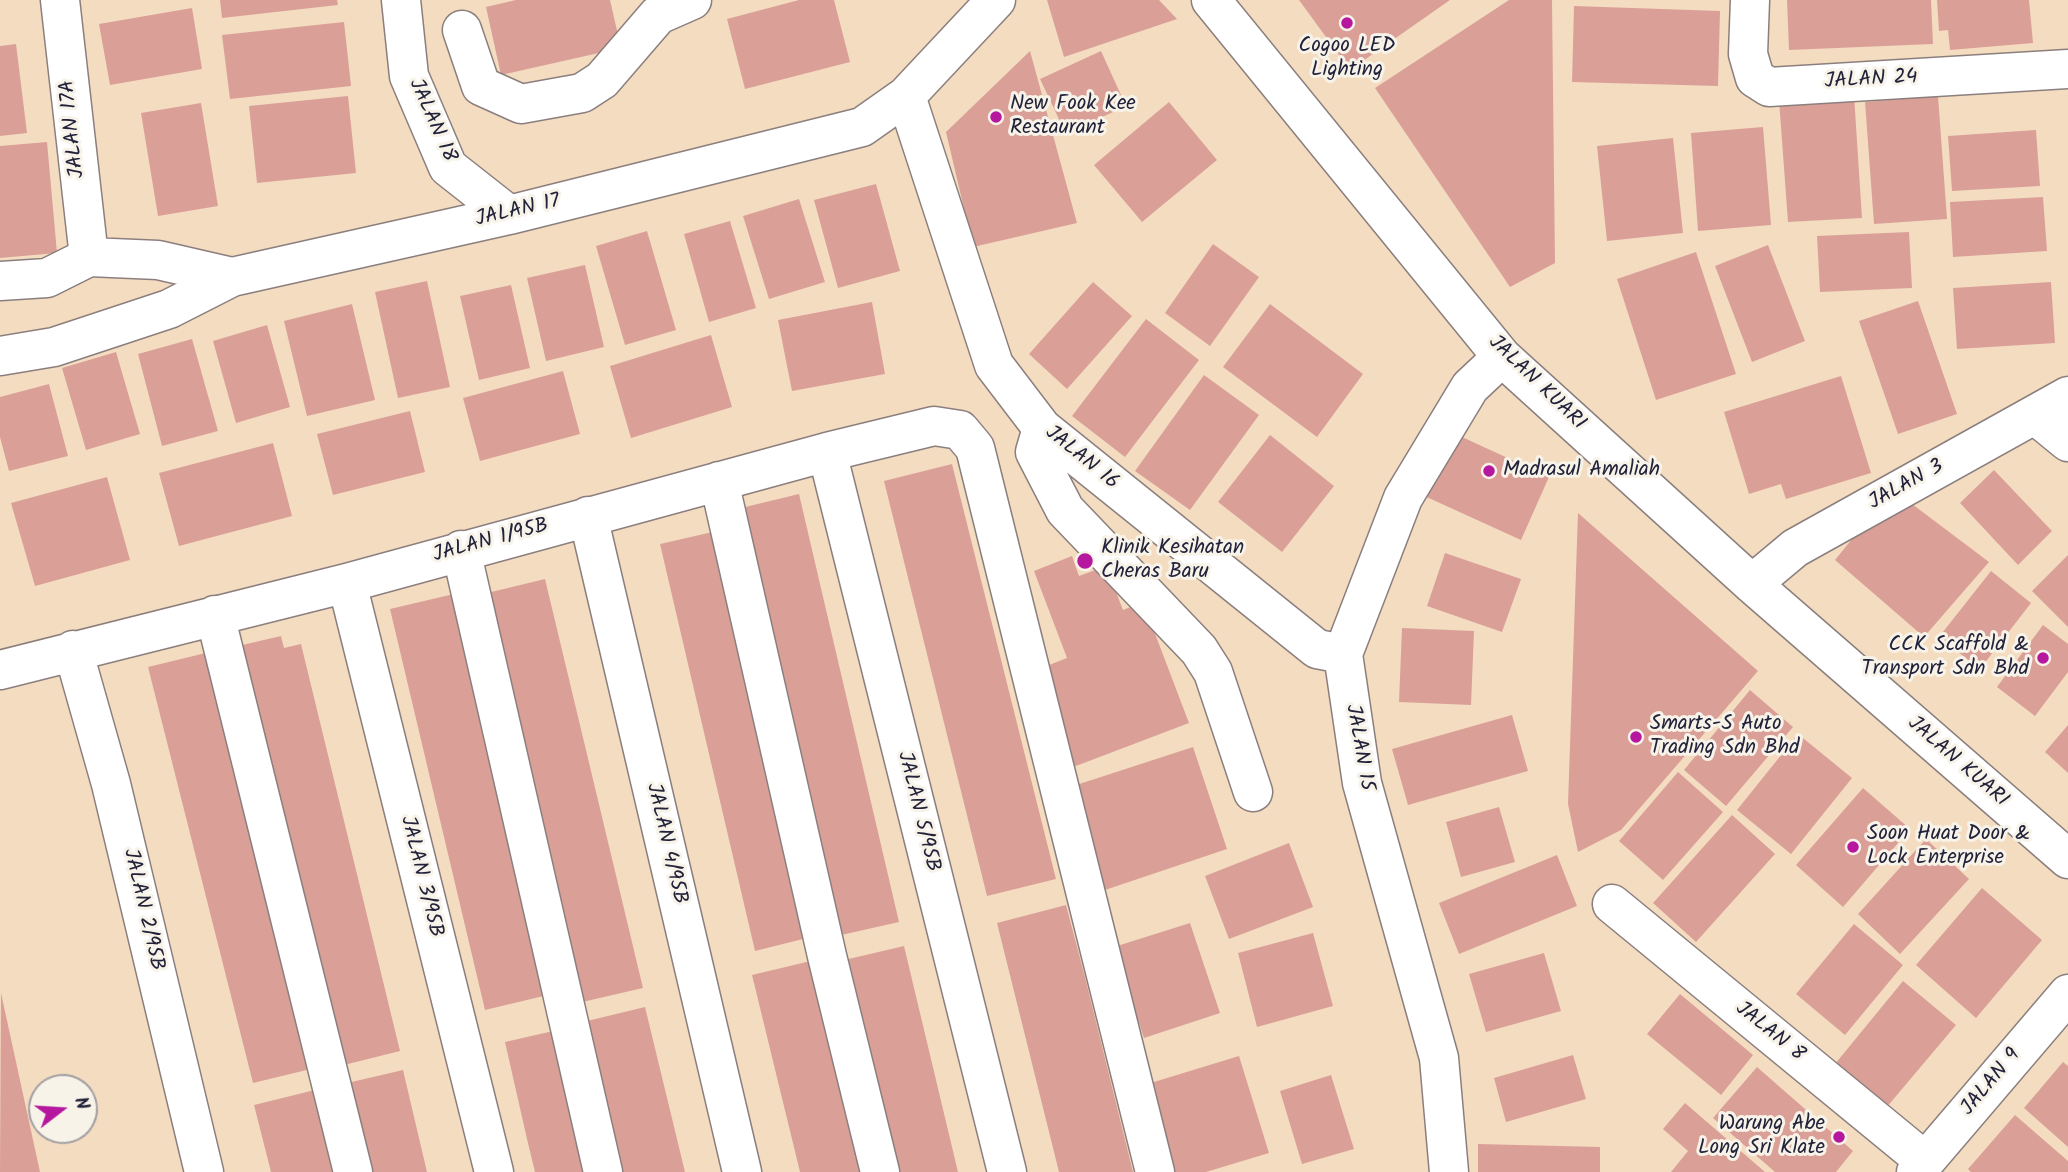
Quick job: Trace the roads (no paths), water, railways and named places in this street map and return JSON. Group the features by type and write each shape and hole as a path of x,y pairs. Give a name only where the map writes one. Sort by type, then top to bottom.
{"street":[{"name":"JALAN 17A","path":"60,0 89,257"},
{"name":"JALAN 18","path":"401,0 410,76 448,167 509,215"},
{"path":"462,30 481,86 521,104 582,93 602,80 658,15 692,0"},
{"name":"JALAN 17","path":"0,356 54,347 169,309 232,277 509,215 862,127 906,96 996,0"},
{"name":"JALAN KUARI","path":"1211,0 1502,357 1752,584 2068,859"},
{"name":"JALAN 24","path":"1751,0 1748,54 1755,78 1769,87 2068,69"},
{"name":"JALAN 16","path":"906,96 994,365 1042,428 1317,649 1343,654"},
{"path":"0,281 47,278 89,257 158,260 232,277"},
{"name":"JALAN 15","path":"1449,1172 1439,1058 1362,783 1343,654 1404,498 1470,387 1502,357"},
{"name":"JALAN 3","path":"1752,584 1795,548 2068,397"},
{"path":"2035,415 2068,442"},
{"name":"JALAN 1/95B","path":"0,670 347,583 827,452 934,426 960,430 975,448 1155,1172"},
{"path":"1042,428 1035,452 1065,510 1199,650 1213,672 1254,792"},
{"name":"JALAN 5/95B","path":"827,452 1007,1172"},
{"path":"719,481 824,943 880,1172"},
{"name":"JALAN 4/95B","path":"588,516 742,1172"},
{"path":"461,550 603,1172"},
{"name":"JALAN 3/95B","path":"347,583 494,1172"},
{"path":"215,615 353,1172"},
{"name":"JALAN 2/95B","path":"73,650 111,784 204,1172"},
{"name":"JALAN 8","path":"1612,904 1921,1167"},
{"name":"JALAN 9","path":"1921,1167 2068,994"}],"place":[{"name":"Cogoo LED Lighting","path":"1347,23"},
{"name":"New Fook Kee Restaurant","path":"996,117"},
{"name":"Madrasul Amaliah","path":"1489,471"},
{"name":"Klinik Kesihatan Cheras Baru","path":"1085,561"},
{"name":"CCK Scaffold & Transport Sdn Bhd","path":"2043,658"},
{"name":"Smarts-S Auto Trading Sdn Bhd","path":"1636,737"},
{"name":"Soon Huat Door & Lock Enterprise","path":"1853,847"},
{"name":"Warung Abe Long Sri Klate","path":"1839,1137"}]}
